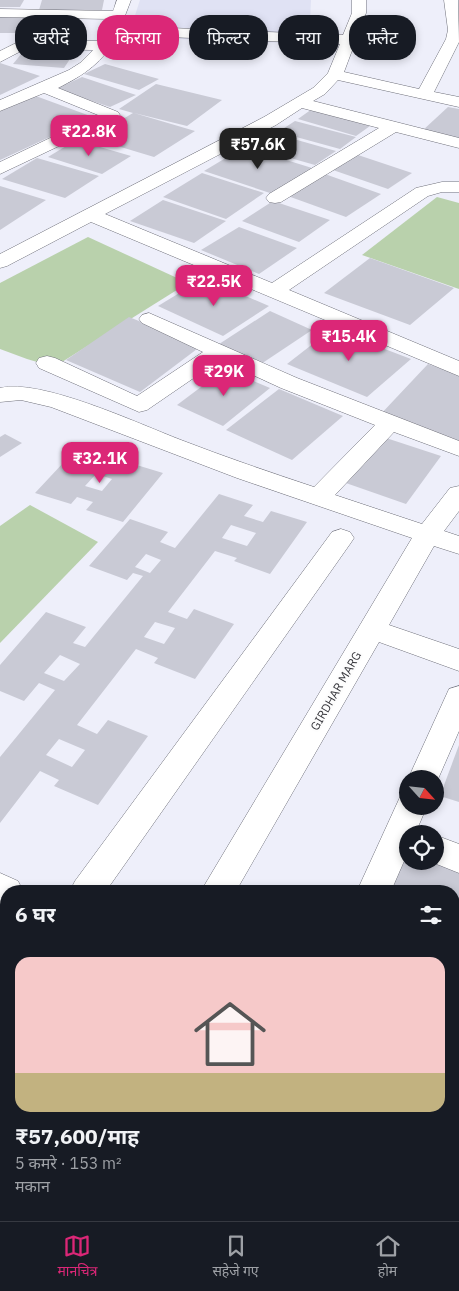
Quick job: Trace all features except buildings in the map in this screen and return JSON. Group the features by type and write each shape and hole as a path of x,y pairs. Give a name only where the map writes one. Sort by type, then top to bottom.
{"street":[{"path":"28,13 35,0"},
{"path":"0,13 118,14 124,0"},
{"path":"0,262 300,103 319,91 335,75 359,13 359,0"},
{"path":"424,94 453,39 451,0"},
{"path":"179,33 348,40"},
{"path":"0,57 22,44 97,46"},
{"path":"0,106 79,70 97,55"},
{"path":"442,62 459,64"},
{"path":"335,75 459,102"},
{"path":"0,169 112,115 42,87"},
{"path":"300,103 459,144"},
{"path":"275,198 393,127"},
{"path":"274,291 422,192 442,188 459,188"},
{"path":"91,215 459,369"},
{"path":"149,319 289,383 459,450"},
{"path":"48,362 139,405 218,351"},
{"path":"0,395 5,393 26,395 57,401 246,472 459,545"},
{"path":"319,498 390,423"},
{"name":"GIRDHAR MARG","path":"222,885 428,534 459,494"},
{"path":"91,885 341,538"},
{"path":"371,629 459,660"},
{"path":"427,770 459,697"},
{"path":"377,885 399,841"},
{"path":"444,853 459,859"}],"shaded area":[{"path":"140,0 311,0 310,15 278,15 278,43 268,42 268,15 189,15 189,39 179,39 179,15 135,15"}],"green space":[{"path":"437,197 459,203 459,289 362,255"},
{"path":"88,237 188,283 54,367 0,349 0,283"},
{"path":"30,505 98,542 0,643 0,526"}]}
